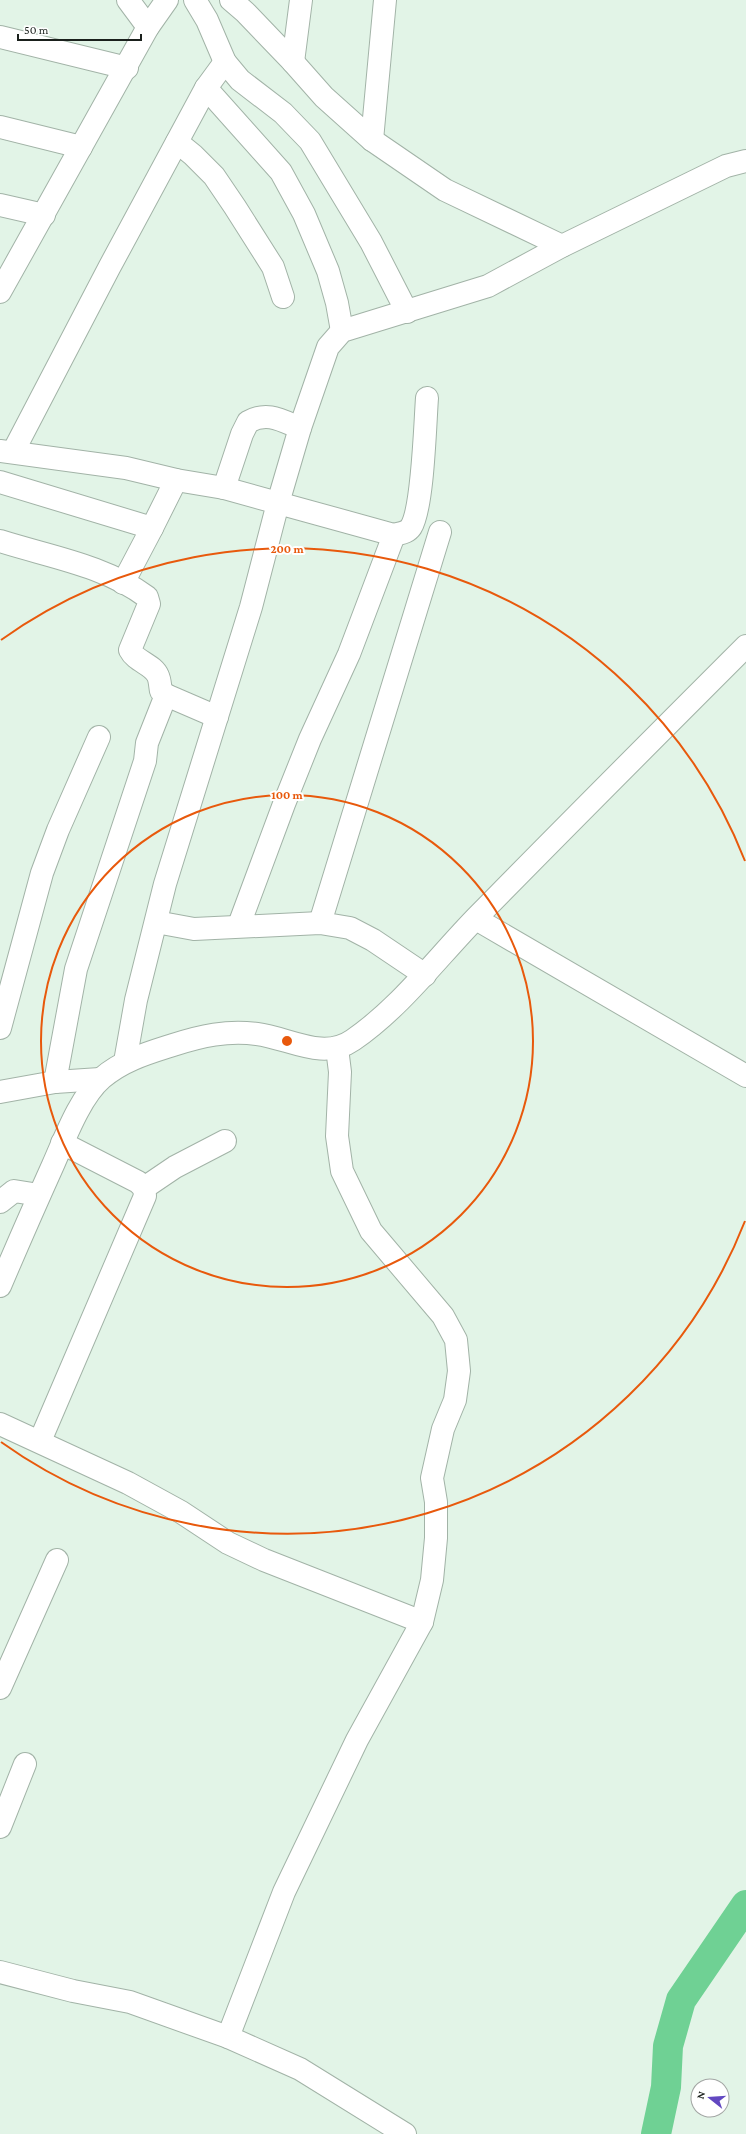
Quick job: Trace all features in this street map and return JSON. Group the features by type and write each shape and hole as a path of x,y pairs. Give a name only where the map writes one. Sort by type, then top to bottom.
{"street":[{"path":"128,0 148,27"},
{"path":"0,290 127,68 148,27 167,0"},
{"path":"194,0 207,20 225,62 240,80 283,113 310,141 371,242 407,312"},
{"path":"231,0 245,12 293,62 324,97 372,140 445,190 562,246"},
{"path":"293,62 301,0"},
{"path":"372,140 385,0"},
{"path":"0,37 127,68"},
{"path":"225,62 206,88 109,268 7,451 126,468 176,480 224,488 394,535 404,533 410,528 416,516 422,465 427,398"},
{"path":"206,88 281,172 304,214 328,270 337,302 342,331"},
{"path":"0,128 81,147"},
{"path":"177,142 194,155 214,176 273,267 283,297"},
{"path":"125,1062 136,1000 165,884 251,607 278,503 300,428 328,347 342,331 488,286 562,246 726,166 746,161"},
{"path":"0,205 44,215"},
{"path":"224,488 242,434 248,422 263,416 273,417 300,428"},
{"path":"123,583 176,480"},
{"path":"0,482 152,528"},
{"path":"320,923 440,532"},
{"path":"239,925 296,775 349,654 394,535"},
{"path":"0,540 106,573 147,597 149,604 130,650 133,656 156,672 159,678 161,691 166,695 217,716"},
{"path":"0,1286 62,1143 82,1105 100,1079 125,1062 199,1037 220,1033 258,1034 302,1046 320,1049 338,1048 368,1029 424,975 476,919 746,646"},
{"path":"55,1082 76,969 145,761 150,735 166,695"},
{"path":"0,1028 42,873 58,830 99,737"},
{"path":"476,919 746,1076"},
{"path":"156,922 194,929 239,925 282,926 320,923 350,928 373,940 424,975"},
{"path":"228,2037 287,1886 357,1740 422,1622 432,1580 436,1538 436,1502 432,1478 443,1429 455,1400 459,1371 456,1340 443,1316 371,1231 342,1171 337,1136 340,1072 338,1048"},
{"path":"0,1092 55,1082 100,1079"},
{"path":"144,1188 175,1167 225,1141"},
{"path":"40,1441 145,1196 144,1188 138,1182 62,1143"},
{"path":"0,1202 14,1191 40,1195"},
{"path":"0,1424 40,1441 128,1483 182,1512 228,1543 264,1560 422,1622"},
{"path":"0,1688 57,1560"},
{"path":"0,1827 25,1764"},
{"path":"0,1972 22,1979 73,1991 130,2002 192,2022 300,2069 405,2134"}],"waterway":[{"path":"656,2134 666,2087 668,2046 681,2000 746,1905"}]}
